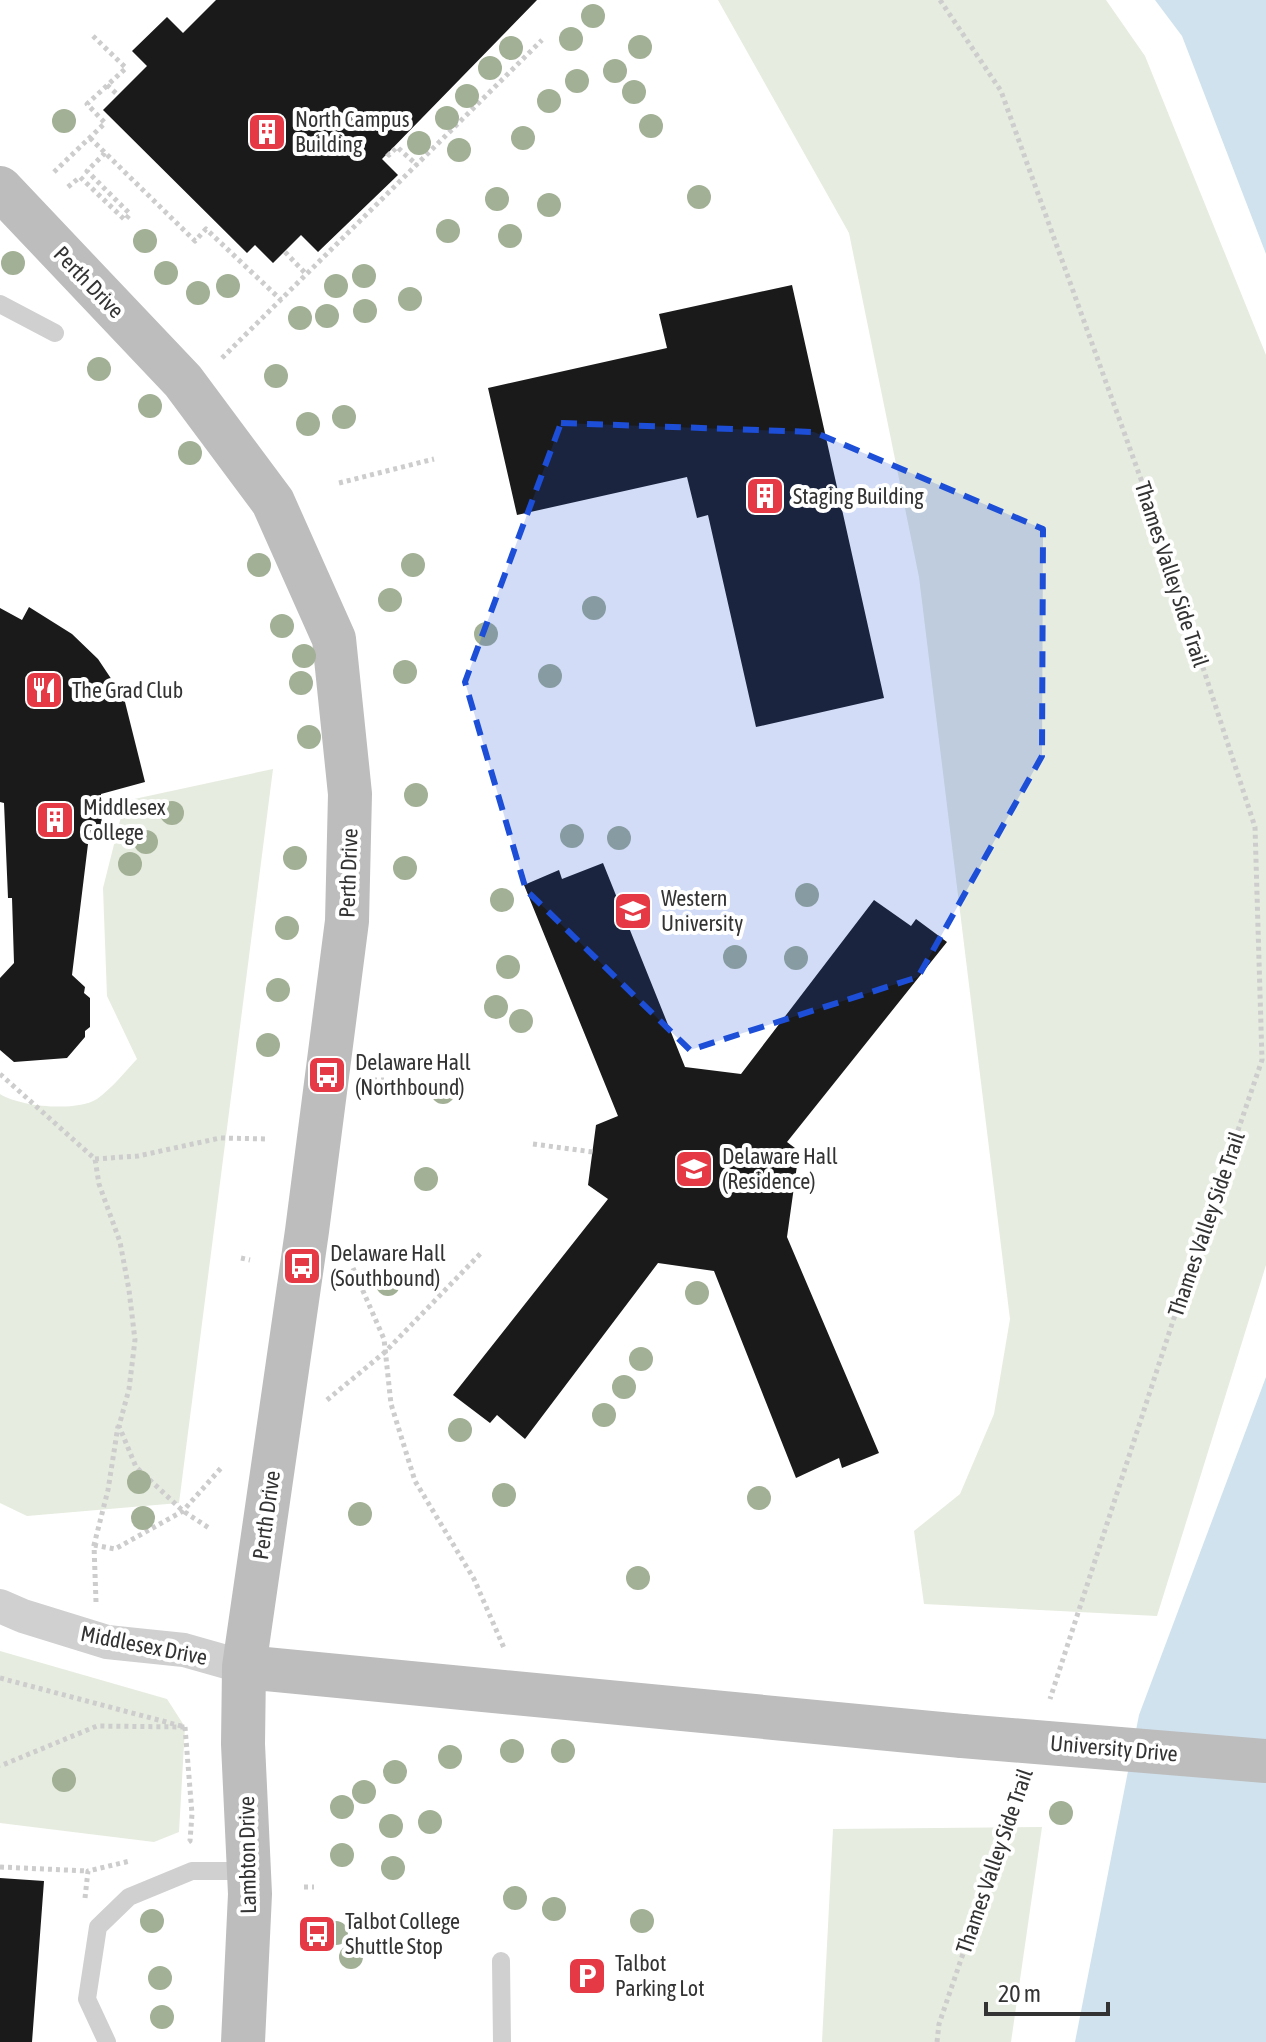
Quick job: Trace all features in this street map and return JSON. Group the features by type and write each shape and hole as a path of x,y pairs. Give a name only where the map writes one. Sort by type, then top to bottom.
{"street":[{"name":"Perth Drive","path":"0,188 183,381 273,502 334,639 350,794 347,921 307,1231 244,1667"},
{"name":"Middlesex Drive","path":"0,1606 107,1642 184,1650 244,1667"},
{"name":"University Drive","path":"244,1667 962,1736 1266,1761"},
{"name":"Lambton Drive","path":"243,2042 249,1871 243,1744 244,1667"}],"lane":[{"path":"0,304 55,333"},
{"path":"107,2042 87,1999 98,1927 129,1897 192,1871 249,1871"},
{"path":"501,1961 502,2042"}],"path":[{"name":"Thames Valley Side Trail","path":"940,0 1001,91 1147,496 1255,827 1262,1060 1047,1707"},
{"path":"54,172 105,123 87,104 126,68 93,36"},
{"path":"222,358 542,40"},
{"path":"107,85 118,95"},
{"path":"90,138 195,241 206,229 281,301"},
{"path":"387,153 389,155 397,147 417,165"},
{"path":"68,187 80,177 125,220 130,214 87,171 106,153"},
{"path":"285,252 307,275"},
{"path":"339,483 434,459"},
{"path":"0,1074 95,1159 99,1184 120,1242 135,1340 129,1389 94,1545 96,1611"},
{"path":"373,1080 384,1080"},
{"path":"95,1159 138,1156 220,1138 267,1139"},
{"path":"533,1144 593,1152"},
{"path":"277,1441 385,1352 481,1253"},
{"path":"241,1258 250,1260"},
{"path":"353,1268 384,1339 391,1404 415,1481 474,1579 523,1693"},
{"path":"119,1426 136,1467 183,1511 209,1528"},
{"path":"94,1545 115,1549 183,1511 221,1468"},
{"path":"0,1678 185,1727 97,1726 0,1766"},
{"name":"Thames Valley Side Trail","path":"937,2042 939,2024 1026,1767"},
{"path":"0,1867 88,1871"},
{"path":"304,1887 314,1887"}],"highlighted area":[{"path":"561,423 814,432 1043,529 1042,756 918,977 690,1050 526,890 465,682"}],"shaded area":[{"path":"718,0 1106,0 1145,56 1266,355 1266,1265 1157,1616 924,1604 914,1531 960,1494 994,1414 1010,1319 919,577 849,233"},
{"path":"273,769 179,1503 27,1516 0,1503 0,1094 34,1105 63,1107 88,1103 97,1099 137,1059 107,996 103,888 125,801"},
{"path":"0,1651 167,1699 185,1727 179,1832 154,1842 0,1823"},
{"path":"1042,1827 1011,2042 822,2042 833,1829"}],"water":[{"path":"1155,0 1266,0 1266,254 1182,36"},
{"path":"1266,1377 1266,2042 1075,2042 1139,1715"}],"building":[{"name":"North Campus Building","path":"216,0 537,0 382,159 398,175 318,252 301,235 273,263 255,245 247,253 103,110 147,66 132,51 167,17 183,33"},
{"name":"Staging Building","path":"792,285 884,698 756,727 708,515 697,518 687,477 517,515 488,388 667,348 659,314"},
{"name":"Middlesex College","path":"29,607 72,634 98,659 124,698 145,782 101,794 102,837 88,844 72,975 85,987 84,993 90,998 90,1027 67,1058 14,1062 0,1050 0,978 14,963 4,803 0,802 0,608 22,620"},
{"name":"Delaware Hall (Residence)","path":"603,863 685,1067 741,1074 874,900 911,926 916,919 947,942 787,1142 799,1151 787,1237 879,1453 842,1468 839,1458 796,1478 714,1271 658,1263 525,1439 497,1415 490,1423 453,1395 608,1199 588,1185 596,1125 618,1116 524,885 559,870 562,879"},
{"path":"0,1878 44,1881 32,2042 0,2042"}],"place":[{"name":"North Campus Building","path":"267,132"},
{"name":"Staging Building","path":"765,496"},
{"name":"The Grad Club","path":"44,690"},
{"name":"Middlesex College","path":"55,820"},
{"name":"Western University","path":"633,911"},
{"name":"Delaware Hall (Northbound)","path":"327,1075"},
{"name":"Delaware Hall (Residence)","path":"694,1169"},
{"name":"Delaware Hall (Southbound)","path":"302,1266"},
{"name":"Talbot College Shuttle Stop","path":"317,1934"},
{"name":"Talbot Parking Lot","path":"587,1976"}]}
